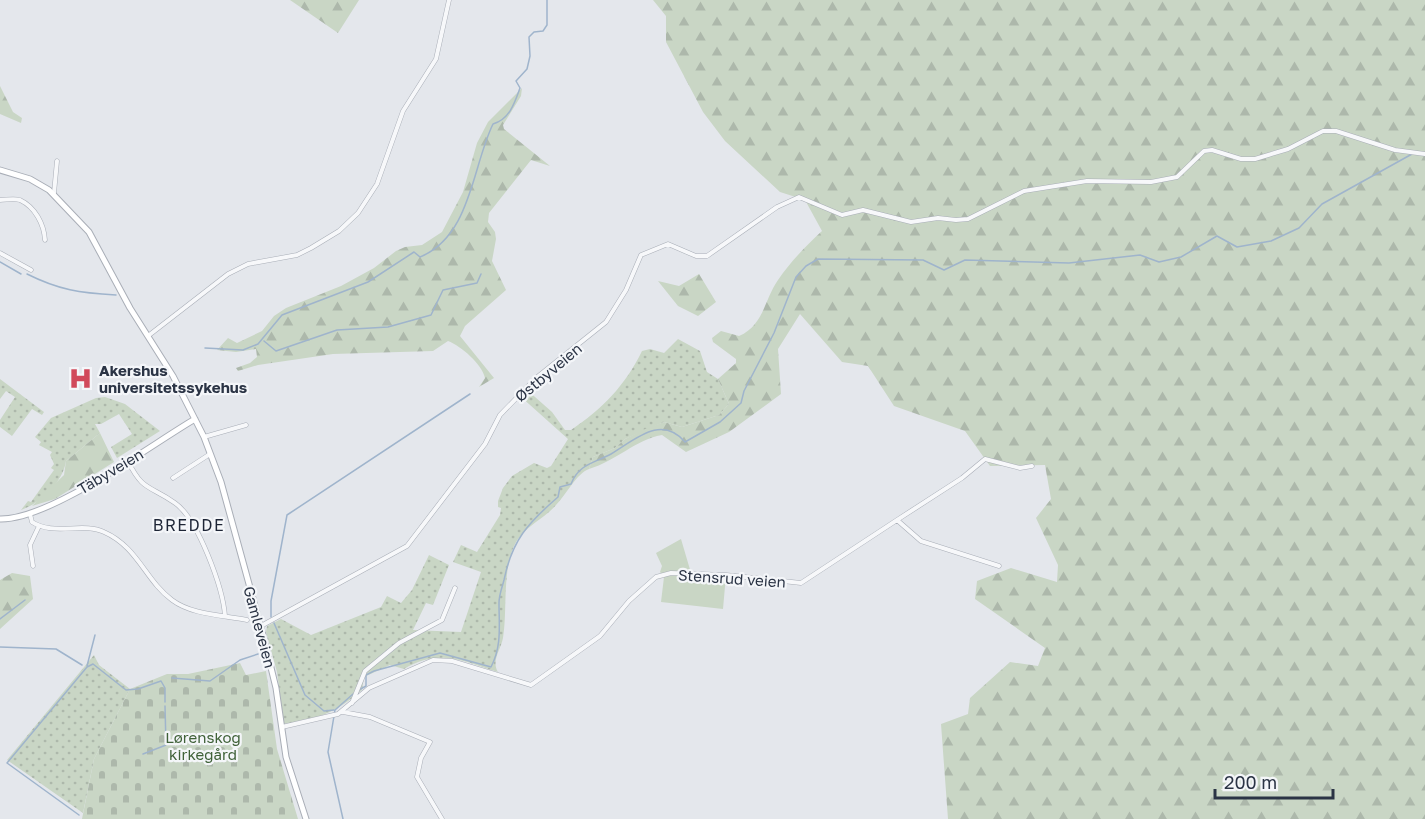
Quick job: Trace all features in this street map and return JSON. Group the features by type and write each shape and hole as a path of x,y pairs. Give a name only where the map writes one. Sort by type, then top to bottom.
{"main road":[{"name":"Gamleveien","path":"0,170 30,179 54,193 96,243 130,308 170,369 204,437 211,453 261,626 276,688 288,765 306,819"},
{"name":"Täbyveien","path":"0,519 30,514 61,500 195,419"}],"street":[{"path":"148,336 228,274 248,264 297,255 339,231 358,213 377,184 403,111 436,59 449,0"},
{"name":"Østbyveien","path":"261,626 407,546 485,444 500,415 520,393 606,322 626,290 641,255 668,244 696,256 707,256 786,202 799,197 842,215 863,210 911,222 938,218 968,219 1024,191 1087,181 1150,182 1177,177 1204,151 1212,150 1241,159 1255,159 1288,149 1323,131 1336,131 1395,150 1425,154"},
{"path":"54,193 57,161"},
{"path":"0,200 16,200 27,206 43,223 45,240"},
{"path":"0,253 31,270"},
{"path":"204,437 246,425"},
{"path":"173,478 211,453"},
{"name":"Stensrud veien","path":"281,727 326,718 343,712 369,688 433,660 452,661 531,685 600,636 629,601 656,577 670,573 691,573 807,582 962,478 985,459 1020,468 1032,466"},
{"path":"128,461 138,481 176,503 190,520 201,541 225,616"},
{"path":"30,514 32,522 39,526 68,530 98,529 105,532 139,559 169,598 189,609 247,620"},
{"path":"897,520 921,541 999,566"},
{"path":"33,566 30,545 39,526"},
{"path":"351,704 355,689 365,671 399,643 442,620 455,588"},
{"path":"343,712 370,717 430,742 421,758 417,777 442,819"}],"green space":[{"path":"290,0 359,0 338,33"},
{"path":"653,0 1425,0 1425,819 948,819 941,724 968,714 970,698 1010,662 1038,666 1045,648 975,599 977,581 1011,568 1057,582 1058,565 1036,518 1051,499 1045,465 990,466 965,431 894,406 868,366 842,362 800,314 778,349 781,394 729,432 686,452 662,435 643,441 589,469 593,457 615,448 625,439 645,429 664,422 682,427 719,415 729,404 718,379 736,363 736,359 713,342 712,338 721,331 739,336 754,325 783,273 822,231 805,200 780,192 725,141 703,112 666,42 666,16"},
{"path":"0,86 13,112 22,118 21,123 0,114"},
{"path":"522,88 521,96 503,125 504,129 550,166 531,160 489,213 488,222 495,232 496,239 492,261 506,290 465,326 460,336 494,378 479,387 485,378 480,367 465,351 448,341 433,351 333,354 258,365 238,371 236,368 250,363 257,357 256,349 236,352 217,350 228,338 237,343 262,331 274,316 286,308 341,286 374,268 396,251 405,247 422,245 442,232 463,192 477,143 488,122"},
{"path":"699,274 716,302 698,316 678,306 658,281 679,286"},
{"path":"678,339 700,351 707,372 718,379 729,404 719,415 682,427 664,422 625,439 615,448 593,457 589,469 576,480 556,505 522,534 509,561 503,638 496,659 498,672 451,658 429,659 404,669 390,665 364,677 362,690 335,710 307,720 284,724 277,672 266,632 267,626 281,619 311,635 381,607 387,596 401,603 412,590 429,555 449,565 433,605 426,603 413,630 461,632 481,572 453,562 461,545 477,552 500,515 501,508 498,507 498,501 503,488 512,476 534,463 547,468 551,466 568,439 520,396 526,389 552,412 565,430 571,430 612,396 642,351 650,349 664,353"},
{"path":"0,379 44,412 42,415 32,409 12,436 0,427 0,420 15,397 6,391 0,399"},
{"path":"105,397 125,404 160,431 117,458 111,447 132,434 119,414 101,424 95,424 100,433 66,461 61,477 50,491 29,507 21,510 28,501 31,502 54,470 51,468 54,464 50,455 52,452 39,445 41,442 35,437 51,418 96,398"},
{"path":"100,433 114,462 55,499 32,506 64,475 66,461"},
{"path":"681,539 691,573 726,575 723,609 661,602 664,577 660,572 662,566 656,553"},
{"path":"12,573 30,576 33,599 0,629 0,580"},
{"path":"94,655 99,665 130,689 94,759 83,813 7,760"},
{"name":"Lørenskog kirkegård","path":"240,663 246,675 266,671 277,749 298,819 82,819 94,759 130,689 167,674 188,674"}],"waterway":[{"path":"205,348 243,350 258,344 282,315 368,282 414,252 420,257 437,247 460,217 493,124 504,118 514,104 520,88 516,81 527,69 530,56 529,37 534,32 543,31 547,25 547,0"},
{"path":"357,691 366,686 366,675 374,671 440,653 491,667 498,644 499,600 507,566 517,543 530,524 558,497 560,487 571,484 578,472 588,465 648,432 667,430 685,442 720,422 741,403 744,391 774,333 796,277 806,266 818,259 923,260 944,270 965,260 1069,263 1140,255 1159,262 1181,257 1217,236 1237,247 1271,241 1299,228 1322,204 1412,154"},
{"path":"0,262 21,274"},
{"path":"27,274 70,290 116,295"},
{"path":"264,341 276,351 337,330 388,327 431,315 443,290 477,283 481,274"},
{"path":"271,617 271,601 287,515 470,394"},
{"path":"0,619 25,600"},
{"path":"274,623 305,695 324,711 334,710"},
{"path":"87,666 95,635"},
{"path":"0,647 56,649 82,665"},
{"path":"172,678 210,681 240,660 258,654"},
{"path":"79,815 7,763 87,667 93,664 126,690 138,689 161,681 165,688 165,702"},
{"path":"343,819 328,752 335,710 353,694"},
{"path":"143,754 166,745 165,706"}],"place":[{"name":"Akershus universitetssykehus","path":"81,379"}],"district":[{"name":"BREDDE","path":"189,525"}]}
